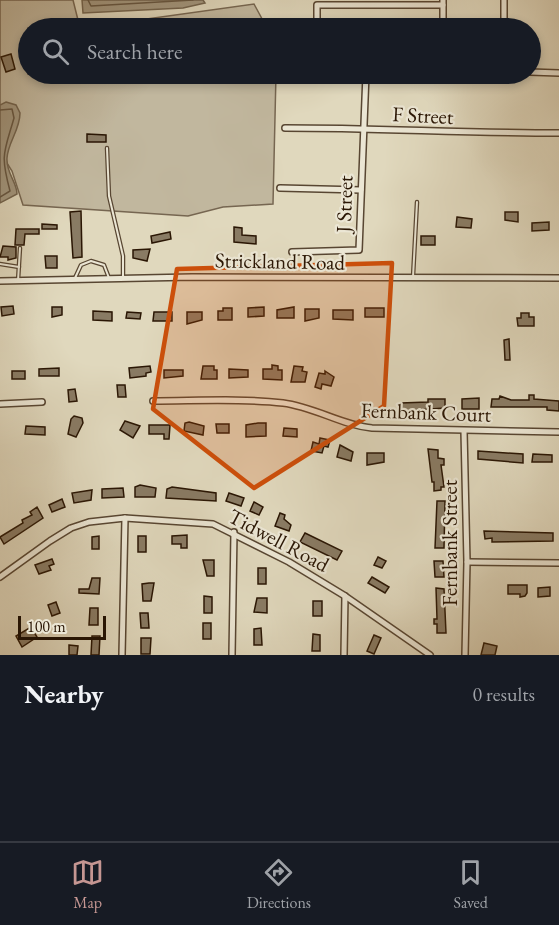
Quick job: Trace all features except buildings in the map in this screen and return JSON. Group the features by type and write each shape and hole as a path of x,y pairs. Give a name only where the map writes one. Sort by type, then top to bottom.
{"street":[{"path":"504,0 504,18"},
{"path":"317,18 317,5 443,3 444,18"},
{"path":"541,72 559,73"},
{"name":"J Street","path":"292,252 359,250 366,84"},
{"name":"F Street","path":"285,128 364,128 450,133 559,133"},
{"path":"280,188 361,190"},
{"name":"Strickland Road","path":"0,281 123,277 559,278"},
{"name":"Fernbank Court","path":"153,401 282,403 326,414 350,426 559,432"},
{"path":"0,404 42,402"},
{"name":"Fernbank Street","path":"464,431 467,562 465,655"},
{"path":"122,655 124,518"},
{"name":"Tidwell Road","path":"0,577 71,528 89,522 124,518 213,524 234,532 345,596 430,655"},
{"path":"232,655 234,532"},
{"path":"467,562 559,563"},
{"path":"344,655 345,596"}],"lane":[{"path":"107,148 109,196 123,256 123,277"},
{"path":"413,278 417,202"},
{"path":"18,280 20,248"},
{"path":"75,278 81,265 91,261 104,265 109,278"},
{"path":"0,264 19,267"}],"highlighted area":[{"path":"392,263 384,406 254,488 153,409 177,269"}],"shaded area":[{"path":"0,0 73,0 78,18 18,18 18,84 276,84 273,204 223,207 188,216 23,205 12,171 0,152"},
{"path":"254,4 262,18 154,18"}],"water":[{"path":"82,0 203,0 205,3 183,8 83,13"},
{"path":"6,102 16,105 20,113 7,158 17,194 0,203 0,105"}]}
